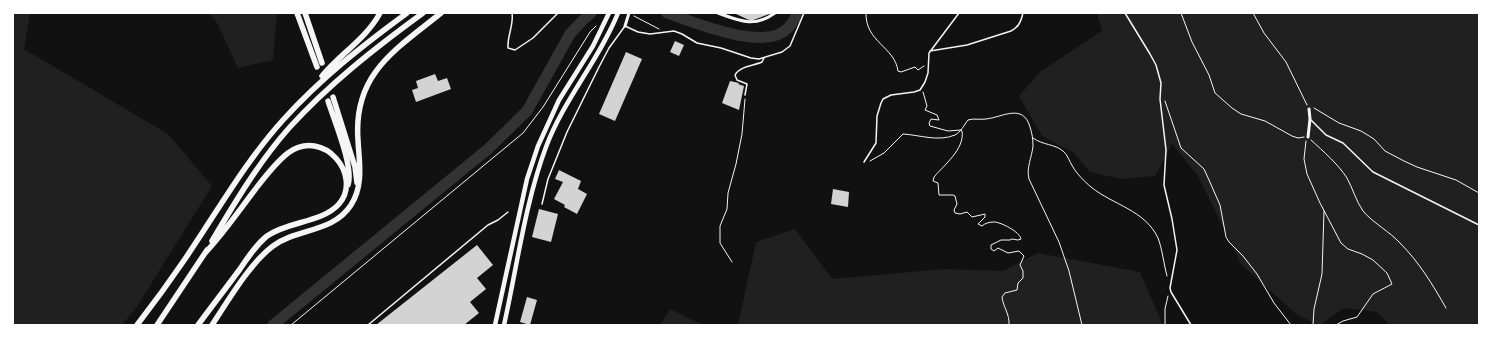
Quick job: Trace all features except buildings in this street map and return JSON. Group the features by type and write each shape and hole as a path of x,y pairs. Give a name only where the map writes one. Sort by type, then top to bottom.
{"highway":[{"path":"297,13 320,65 305,13"},
{"path":"307,95 331,65 368,32 380,13"},
{"path":"137,325 168,284 256,154 283,121 332,71 367,42 407,13"},
{"path":"157,325 205,253 246,185 268,154 289,129 339,78 423,13"},
{"path":"212,325 264,254 282,240 323,227 337,220 352,204 358,188 361,170 357,126 358,114 365,87 380,64 441,13"},
{"path":"333,96 355,167 358,188"},
{"path":"198,325 252,251 266,237 280,229 331,210 344,196 349,183 347,162 328,101"},
{"path":"205,253 264,179 289,152 301,147 311,146 321,147 329,151 341,164 346,189"}],"main road":[{"path":"496,325 527,179 538,146 559,100 583,63 609,13"},
{"path":"504,325 534,185 546,147 566,104 600,50 618,13"}],"street":[{"path":"625,26 629,13"},
{"path":"718,13 751,22 765,20 775,13"},
{"path":"1308,137 1310,119 1309,109"}],"lane":[{"path":"512,13 512,26 508,40 508,48 514,50 533,38 558,13"},
{"path":"542,204 548,179 567,132 599,67 625,26 638,32 650,34 674,31 705,45 721,48 751,58 764,58 782,52 790,46 804,13"},
{"path":"864,162 876,143 877,116 879,106 883,99 894,94 917,92 925,82 928,73 930,51 959,13"},
{"path":"930,51 967,45 1012,31 1017,28 1023,13"},
{"path":"1125,13 1156,65 1161,90 1160,99 1166,150 1164,185 1177,250 1170,286 1171,292 1191,325"},
{"path":"745,95 747,84 737,80 735,75 736,73 740,69 762,62 764,58"},
{"path":"1310,119 1326,135 1343,143 1373,172 1479,225"},
{"path":"368,325 488,225 498,220 508,212"}],"path":[{"path":"866,13 868,28 873,36 892,56 898,67 898,71 901,72 915,67 918,70 924,66 926,68"},
{"path":"1181,13 1186,28 1209,75 1215,93 1241,114 1265,121 1298,138 1308,137"},
{"path":"1253,13 1264,33 1286,62 1309,109 1316,108 1337,122 1361,131 1374,139 1385,151 1408,163 1452,178 1479,193"},
{"path":"634,16 656,26 661,30"},
{"path":"291,325 523,133 551,95 590,32 598,25"},
{"path":"925,82 922,89 927,106 925,110 937,115 939,120 931,118 930,126 948,131 961,130"},
{"path":"1161,90 1181,148 1204,169 1209,180 1220,205 1226,237 1257,274 1274,302 1291,325"},
{"path":"732,262 720,242 720,226 727,209 728,193 742,134 745,95"},
{"path":"864,162 868,162 884,153 903,134 935,139 955,135 961,130 968,120 971,119 985,119 1005,114 1021,114 1025,116 1028,120 1033,144 1028,172 1029,178 1059,242 1069,271 1082,325"},
{"path":"961,130 963,136 958,150 934,177 933,181 938,183 939,195 953,194 955,196 957,204 954,210 955,214 967,212 972,217 985,214 978,224 982,226 986,223 995,222 1018,232 1020,235 1021,239 1001,240 991,245 991,248 994,251 998,248 1008,253 1019,251 1024,256 1020,265 1023,271 1023,278 1018,283 1017,290 1005,293 1002,297 1002,303 1010,320 1009,325"},
{"path":"1032,137 1044,144 1065,152 1079,175 1092,187 1106,197 1131,209 1147,223 1159,239 1170,286"},
{"path":"1308,137 1304,153 1305,168 1324,210 1343,246 1373,260 1387,273 1392,284 1373,294 1357,316 1336,325"},
{"path":"1308,137 1338,167 1347,179 1364,212 1401,244 1416,262 1430,281 1446,308"},
{"path":"1312,325 1322,274 1324,210"},
{"path":"1165,325 1165,309 1168,296 1171,292"}],"shaded area":[{"path":"13,13 30,13 24,49 168,134 212,186 136,308 122,325 13,325"},
{"path":"209,13 277,13 273,60 238,68 217,23"},
{"path":"1097,13 1479,13 1479,325 1390,325 1377,312 1344,308 1320,325 1297,315 1241,264 1198,176 1172,144 1155,176 1121,179 1090,172 1074,153 1042,136 1019,96 1041,71 1102,31"},
{"path":"795,229 832,279 944,269 1003,271 1038,253 1140,272 1163,325 738,325 756,242"},
{"path":"670,309 703,325 660,325"}],"waterway":[{"path":"273,325 488,149 527,111 570,34 591,13"},
{"path":"667,13 711,28 747,37 777,35 788,28 798,13"}]}
